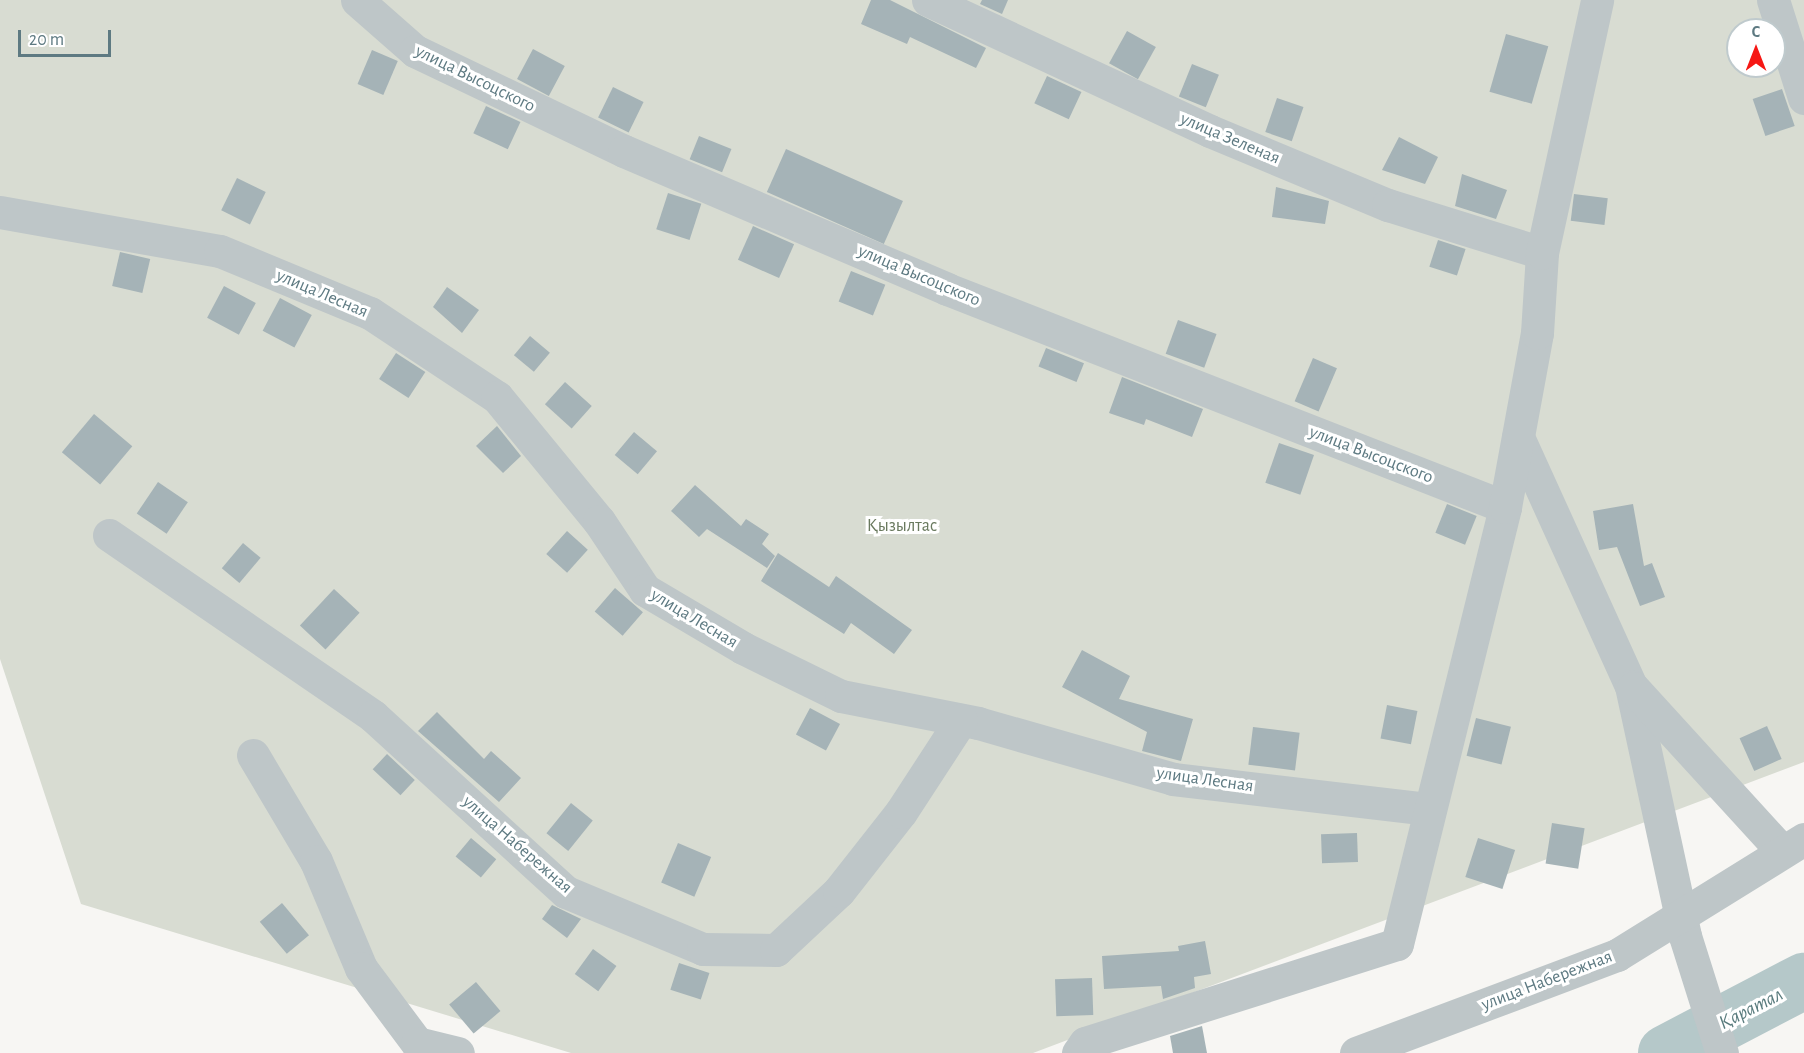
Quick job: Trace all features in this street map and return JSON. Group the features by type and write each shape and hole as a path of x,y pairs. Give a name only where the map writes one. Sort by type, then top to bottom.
{"street":[{"name":"улица Высоцского","path":"357,0 416,51 624,151 947,289 1505,507"},
{"name":"улица Зеленая","path":"928,0 1220,136 1388,205 1542,253"},
{"path":"1078,1053 1085,1042 1397,944 1505,507 1537,333 1542,253 1597,0"},
{"path":"1773,0 1804,98"},
{"name":"улица Лесная","path":"0,212 220,250 370,313 497,398 599,521 645,590 743,648 841,696 960,720 1173,779 1429,809"},
{"path":"1518,437 1631,686 1683,926 1722,1053"},
{"name":"улица Набережная","path":"109,535 373,716 566,892 703,949 776,950 839,891 901,812 960,720"},
{"path":"1631,686 1792,845"},
{"path":"253,755 316,861 361,968 417,1042 458,1053"},
{"name":"улица Набережная","path":"1356,1053 1617,955 1683,926 1728,888 1792,845"}],"green space":[{"name":"Қызылтас","path":"0,0 1804,0 1804,762 1033,1053 571,1053 81,904 0,659"}],"building":[{"path":"871,0 890,0 986,48 976,68 910,37 907,44 861,24"},
{"path":"982,0 1008,0 1002,14 980,4"},
{"path":"1127,31 1156,47 1138,79 1109,63"},
{"path":"1506,34 1548,46 1532,104 1489,92"},
{"path":"533,49 565,66 549,96 517,79"},
{"path":"372,50 398,61 383,95 358,84"},
{"path":"1192,64 1219,75 1206,107 1179,96"},
{"path":"1047,76 1081,92 1069,119 1034,103"},
{"path":"613,87 644,102 629,132 598,118"},
{"path":"1782,89 1795,126 1765,136 1753,99"},
{"path":"1277,98 1303,107 1292,141 1265,132"},
{"path":"486,106 520,122 508,149 473,133"},
{"path":"699,136 731,149 722,172 690,159"},
{"path":"1399,137 1438,157 1425,184 1382,170"},
{"path":"786,149 903,201 884,244 767,192"},
{"path":"1462,174 1507,190 1496,219 1455,206"},
{"path":"237,178 266,192 250,224 221,210"},
{"path":"1276,187 1329,201 1325,224 1272,217"},
{"path":"668,193 701,204 690,240 656,229"},
{"path":"1574,194 1608,198 1604,225 1571,221"},
{"path":"753,226 794,244 779,278 738,260"},
{"path":"1438,240 1466,249 1457,276 1429,267"},
{"path":"120,252 150,259 142,293 112,286"},
{"path":"851,271 885,285 873,315 839,302"},
{"path":"224,286 256,303 239,335 207,318"},
{"path":"447,287 479,310 462,333 433,307"},
{"path":"280,298 312,315 294,348 263,331"},
{"path":"1178,320 1217,334 1204,368 1166,354"},
{"path":"530,336 550,353 534,372 514,355"},
{"path":"1046,348 1084,363 1077,382 1039,367"},
{"path":"396,353 425,372 408,398 379,379"},
{"path":"1313,358 1337,368 1319,411 1295,401"},
{"path":"1122,377 1203,409 1192,437 1146,419 1144,425 1109,413"},
{"path":"565,382 592,406 572,428 545,404"},
{"path":"94,414 132,446 100,484 62,452"},
{"path":"497,426 521,456 503,473 476,446"},
{"path":"634,432 657,451 638,474 615,455"},
{"path":"1279,443 1314,455 1300,495 1265,483"},
{"path":"158,482 188,502 167,534 137,514"},
{"path":"695,485 741,526 746,519 769,534 762,544 775,556 767,568 707,529 699,537 671,511"},
{"path":"1447,504 1477,516 1465,545 1435,533"},
{"path":"1633,504 1644,566 1652,563 1665,597 1640,606 1617,547 1599,550 1593,511"},
{"path":"567,531 588,550 567,573 546,554"},
{"path":"243,543 261,558 239,583 222,568"},
{"path":"778,553 829,587 836,576 912,630 894,654 851,623 844,634 761,581"},
{"path":"615,588 643,612 623,636 595,611"},
{"path":"334,589 360,613 325,649 300,626"},
{"path":"1082,650 1130,676 1119,699 1193,719 1181,761 1142,751 1147,732 1062,687"},
{"path":"1387,705 1417,711 1411,744 1381,738"},
{"path":"810,708 840,724 826,750 796,734"},
{"path":"437,712 484,759 491,751 521,778 499,802 418,731"},
{"path":"1476,718 1511,727 1501,765 1467,756"},
{"path":"1767,726 1782,759 1754,771 1740,738"},
{"path":"1253,727 1300,733 1295,770 1248,765"},
{"path":"387,754 415,780 400,795 373,769"},
{"path":"571,803 593,821 568,851 546,833"},
{"path":"1552,823 1585,828 1578,869 1546,863"},
{"path":"1357,833 1358,862 1322,863 1321,834"},
{"path":"471,838 496,859 481,878 456,856"},
{"path":"1478,838 1515,850 1502,889 1465,877"},
{"path":"678,843 711,857 694,897 661,883"},
{"path":"282,903 309,935 287,954 260,922"},
{"path":"552,905 581,919 567,938 542,919"},
{"path":"1205,941 1211,974 1194,977 1195,988 1163,999 1161,986 1104,989 1102,956 1179,951 1178,946"},
{"path":"593,949 616,966 598,991 575,974"},
{"path":"679,963 709,973 701,1000 670,990"},
{"path":"1092,978 1093,1015 1056,1016 1055,979"},
{"path":"476,982 500,1011 474,1034 449,1004"},
{"path":"1202,1026 1207,1053 1173,1053 1170,1036"}],"waterway":[{"name":"Қаратал","path":"1666,1053 1804,981"}]}
